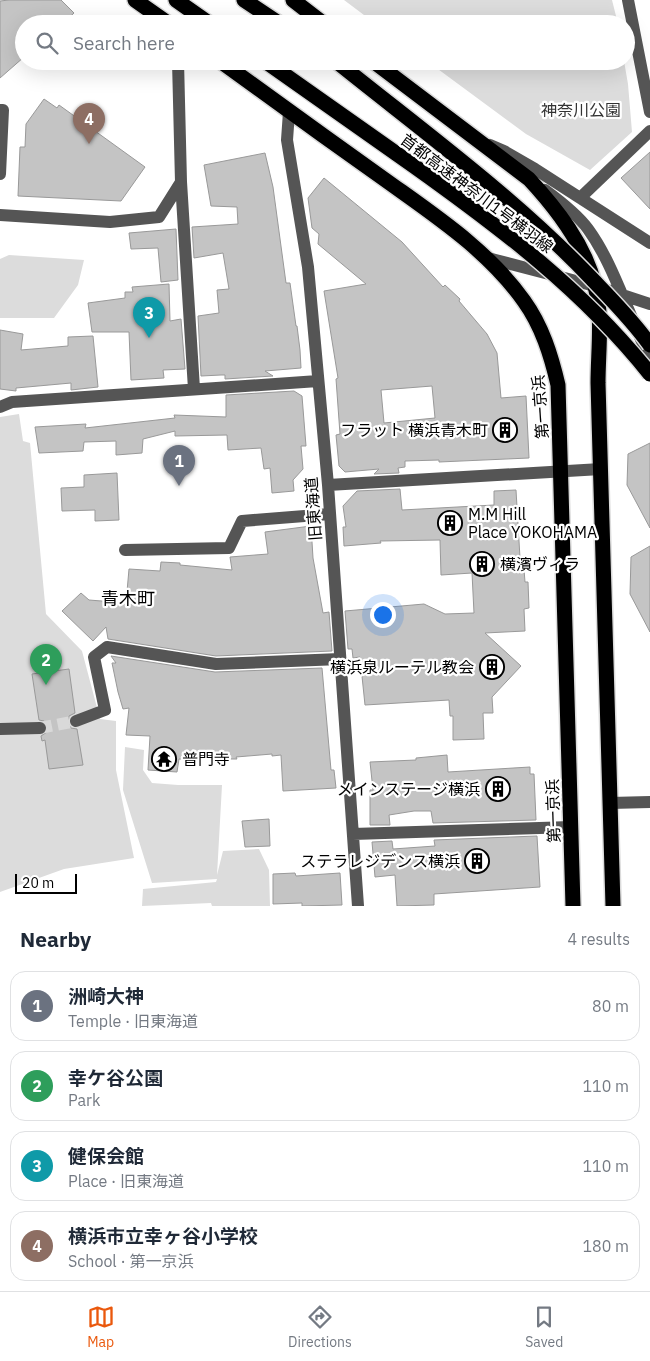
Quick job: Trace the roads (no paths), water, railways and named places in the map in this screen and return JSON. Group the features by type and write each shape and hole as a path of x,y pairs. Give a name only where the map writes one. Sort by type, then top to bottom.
{"highway":[{"path":"135,0 156,15"},
{"path":"176,0 197,15"},
{"path":"244,0 266,15"},
{"path":"257,0 276,15"},
{"path":"293,0 312,15"},
{"name":"第一京浜","path":"232,70 458,233 507,278 525,301 540,326 552,357 558,385 573,906"},
{"name":"首都高速神奈川1号横羽線","path":"278,70 477,210 524,247 597,313 650,374"},
{"name":"首都高速神奈川1号横羽線","path":"348,70 501,193 540,228 608,295 650,345"},
{"path":"385,70 473,138 529,178 548,198 574,236 595,286 598,307 613,906"}],"street":[{"path":"628,0 631,15"},
{"path":"635,36 650,112"},
{"path":"178,70 181,182 194,389"},
{"path":"0,110 4,110 0,174"},
{"name":"旧東海道","path":"289,112 287,140 308,266 328,485 358,906"},
{"path":"580,198 650,132"},
{"path":"473,138 504,151 650,243"},
{"path":"529,178 568,209 587,228 602,252 650,360"},
{"path":"0,215 110,222 159,217 181,182"},
{"path":"484,257 595,286 650,304"},
{"path":"0,407 12,402 318,381"},
{"path":"328,485 601,470"},
{"path":"125,550 229,548 242,521 330,514"},
{"path":"76,721 105,710 94,658 107,647 216,664 340,659"},
{"path":"0,729 40,728"},
{"path":"610,803 650,802"},
{"path":"353,834 571,827"}],"tunnel":[{"path":"40,728 76,721"}],"place":[{"name":"横浜市立幸ヶ谷小学校","path":"89,144"},
{"name":"健保会館","path":"149,338"},
{"name":"フラット 横浜青木町","path":"505,430"},
{"name":"洲崎大神","path":"179,486"},
{"name":"M.M Hill Place YOKOHAMA","path":"450,523"},
{"name":"横濱ヴィラ","path":"482,564"},
{"name":"横浜泉ルーテル教会","path":"492,667"},
{"name":"幸ケ谷公園","path":"46,685"},
{"name":"普門寺","path":"164,759"},
{"name":"メインステージ横浜","path":"498,789"},
{"name":"ステラレジデンス横浜","path":"477,861"}],"district":[{"name":"青木町","path":"128,598"}],"park label":[{"name":"神奈川公園","path":"581,110"}]}
